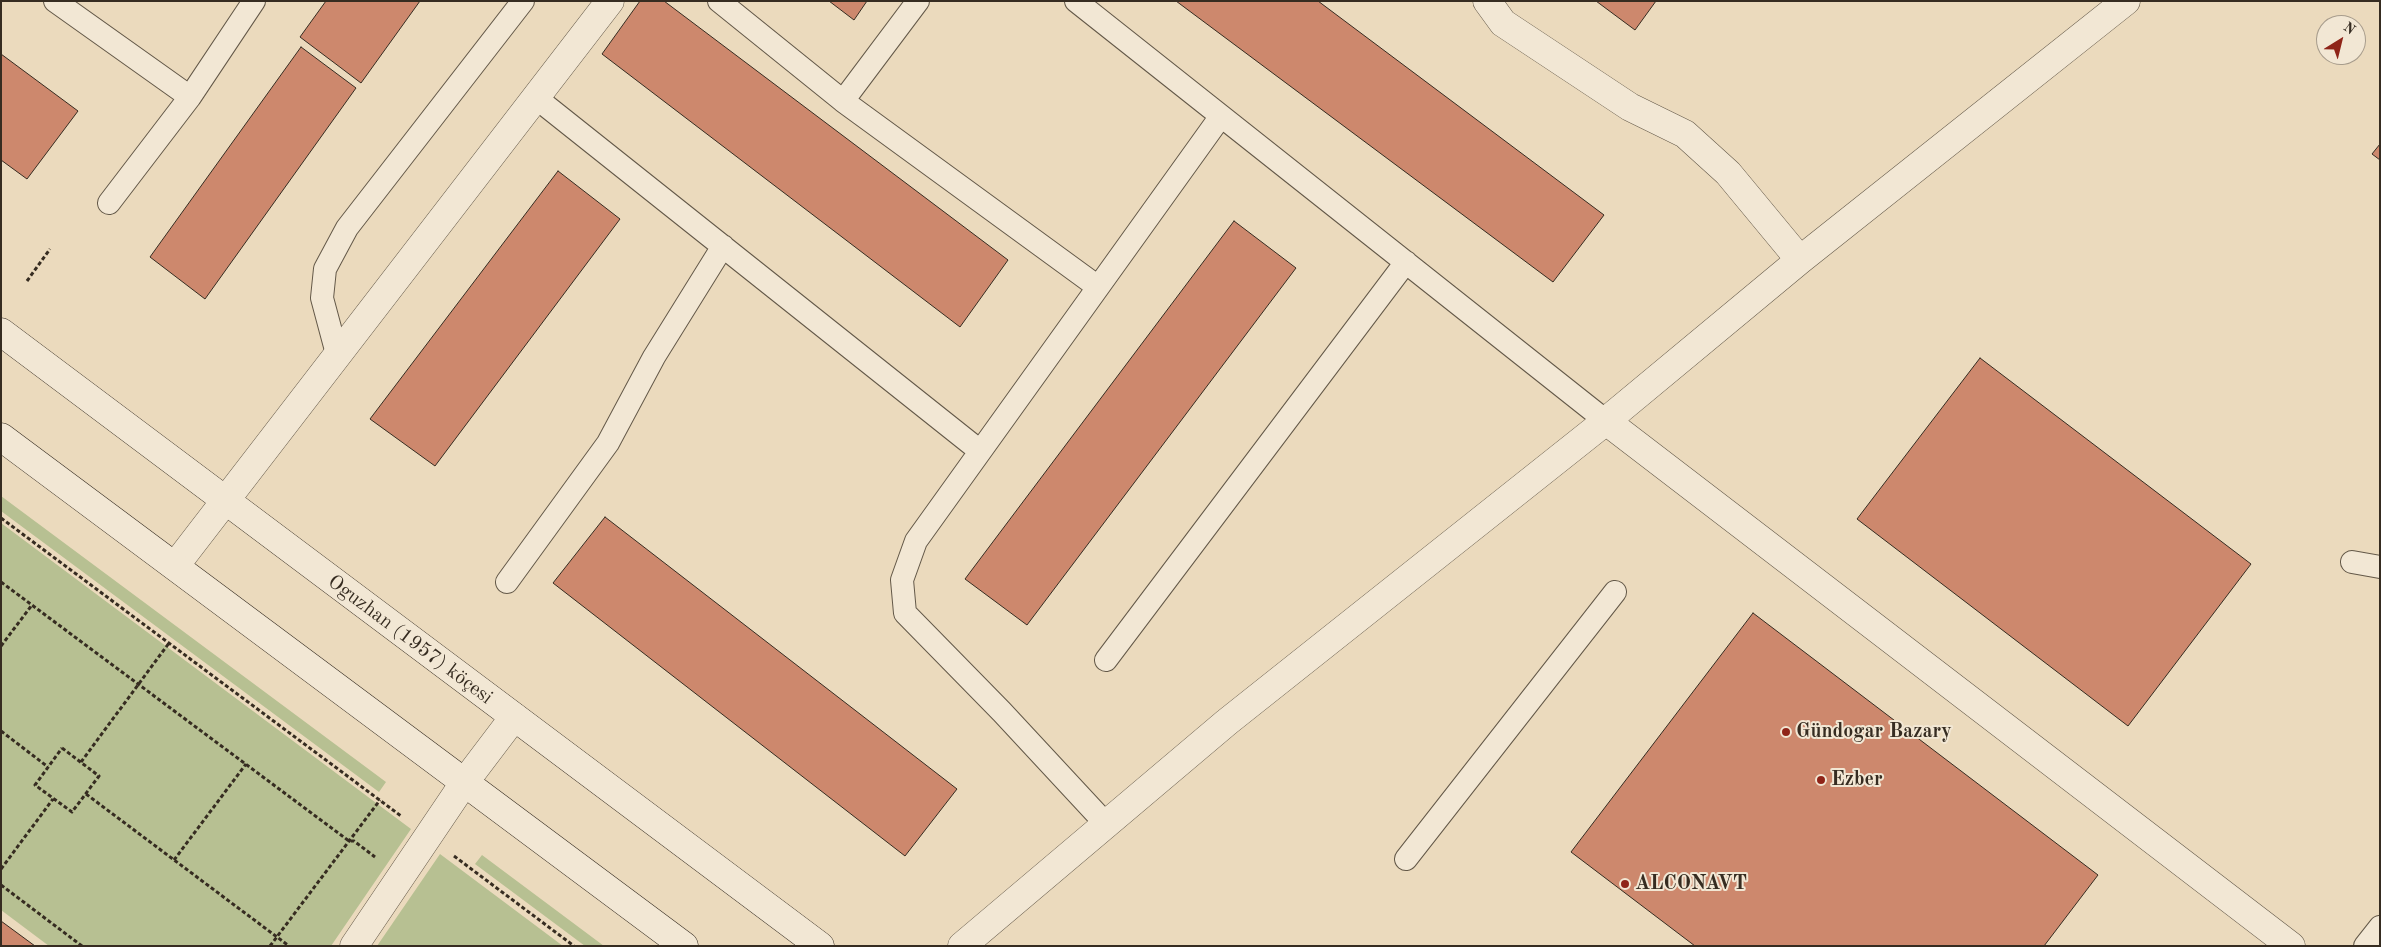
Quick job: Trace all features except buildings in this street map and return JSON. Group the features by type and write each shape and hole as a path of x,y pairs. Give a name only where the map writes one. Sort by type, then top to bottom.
{"street":[{"path":"175,566 610,1"},
{"path":"1487,1 1503,23 1630,107 1685,134 1728,173 1800,260"},
{"path":"962,946 1227,722 1606,421 1800,260 2126,1"},
{"name":"Oguzhan (1957) köçesi","path":"1,332 820,946"},
{"path":"1606,421 2291,946"},
{"path":"1,437 684,946"},
{"path":"354,946 464,783 514,717"}],"lane":[{"path":"55,1 190,97"},
{"path":"109,203 190,97 254,1"},
{"path":"337,354 322,298 325,269 347,228 523,1"},
{"path":"719,1 843,101 1098,287"},
{"path":"843,101 918,1"},
{"path":"1076,1 1606,421"},
{"path":"535,97 980,451"},
{"path":"1106,824 1002,712 905,613 902,580 916,541 1221,116"},
{"path":"507,582 608,443 654,357 723,246"},
{"path":"1106,660 1406,262"},
{"path":"2352,562 2380,567"},
{"path":"1406,859 1615,592"},
{"path":"2365,946 2380,927"}],"path":[{"path":"27,281 50,249"},
{"path":"1,518 402,817"},
{"path":"1,582 349,840 354,841 377,858"},
{"path":"1,646 32,605"},
{"path":"81,762 169,643"},
{"path":"1,731 48,767"},
{"path":"62,748 99,776 72,812 34,785 48,767 62,748"},
{"path":"174,860 246,764"},
{"path":"86,794 289,946"},
{"path":"1,869 53,798"},
{"path":"270,946 380,800"},
{"path":"458,859 574,946"},
{"path":"1,885 82,946"}],"green space":[{"path":"1,496 386,782 379,792 1,511"},
{"path":"1,523 411,829 331,946 49,946 1,910"},
{"path":"440,854 563,946 377,946"},
{"path":"482,855 604,946 585,946 475,864"}],"place":[{"name":"Gündogar Bazary","path":"1786,732"},
{"name":"Ezber","path":"1821,780"},
{"name":"ALCONAVT","path":"1625,884"}]}
